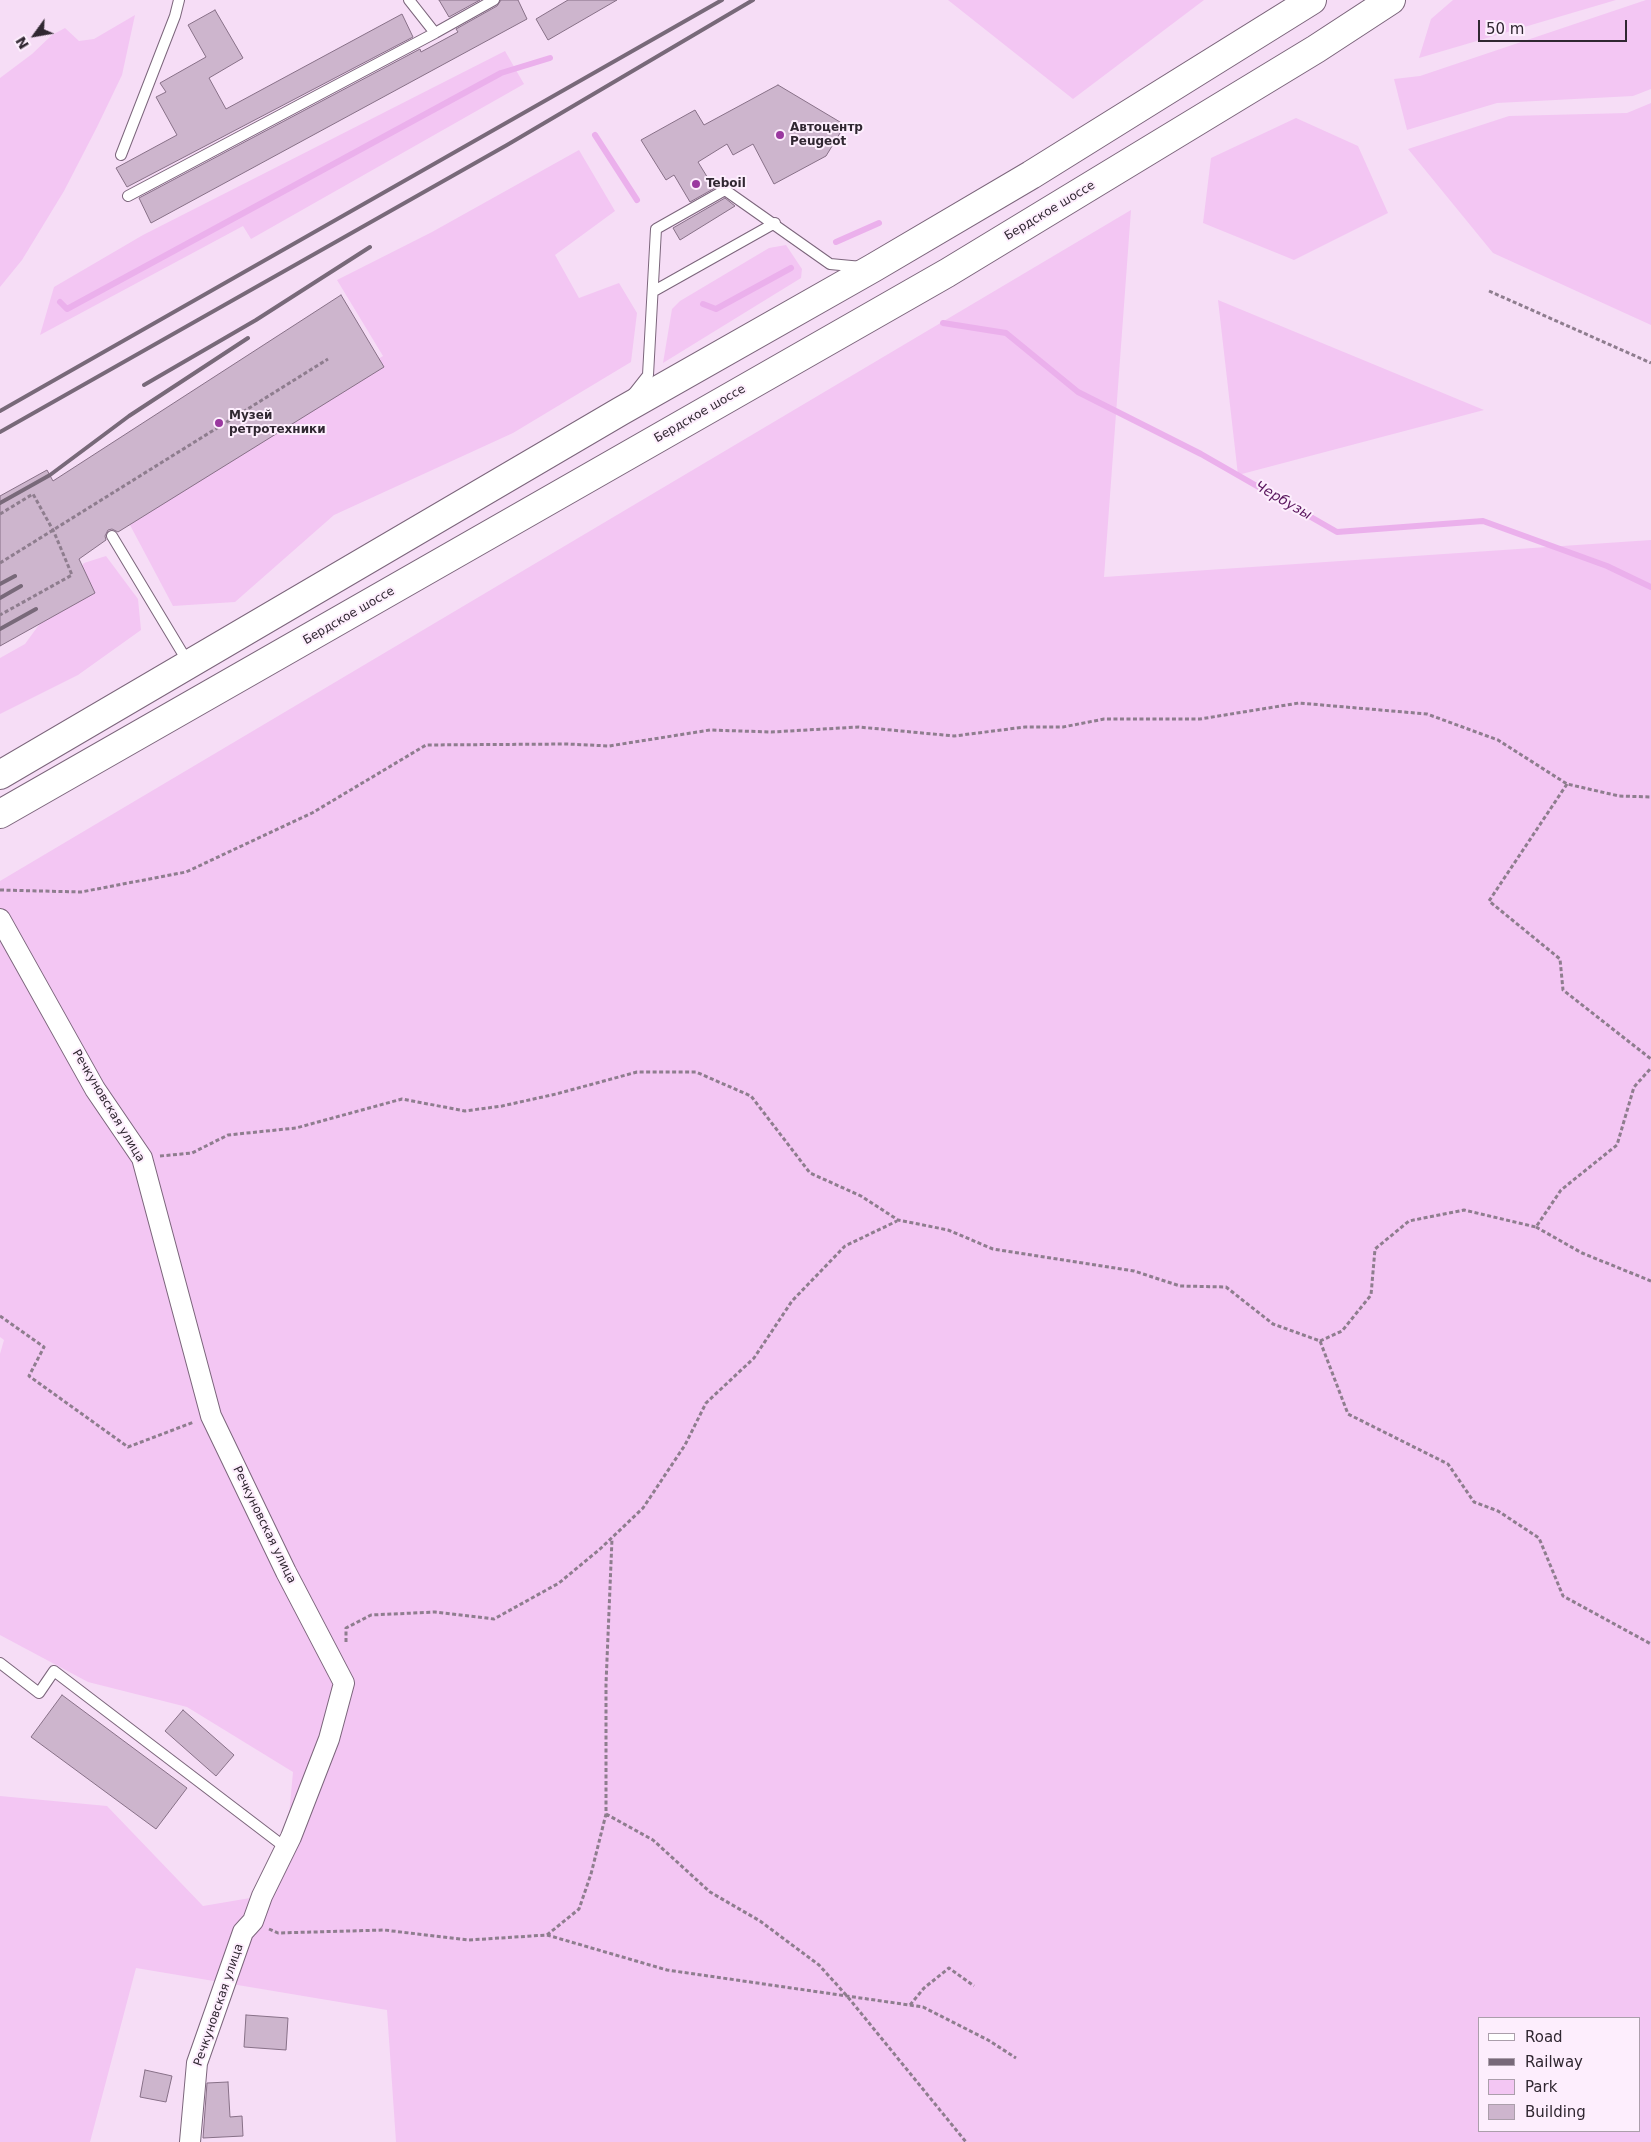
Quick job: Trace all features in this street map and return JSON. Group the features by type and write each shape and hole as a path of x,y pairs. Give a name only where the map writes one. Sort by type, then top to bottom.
{"highway":[{"path":"0,775 620,411 873,268 1032,175 1312,0"},
{"name":"Бердское шоссе","path":"0,814 947,273 1308,54 1391,0"},
{"path":"1032,175 1052,209"}],"street":[{"name":"Речкуновская улица","path":"0,919 95,1089 142,1158 211,1416 286,1572 344,1683 328,1739 286,1848 262,1896 253,1921 243,1932 197,2062 190,2142"}],"lane":[{"path":"121,155 172,26 179,0"},
{"path":"409,0 435,33"},
{"path":"128,196 494,0"},
{"path":"620,411 648,375 656,229 725,190 830,264 873,268"},
{"path":"654,291 775,224"},
{"path":"112,536 189,665"},
{"path":"0,1664 39,1693 54,1671 286,1848"}],"path":[{"path":"1489,291 1651,363"},
{"path":"0,563 54,532 328,359"},
{"path":"0,514 34,494 54,532 72,574 0,615"},
{"path":"0,890 81,892 186,872 312,813 426,745 550,744 609,746 710,730 771,732 859,727 954,736 1025,727 1064,727 1104,719 1200,719 1299,703 1427,714 1498,740 1567,784 1619,796 1651,797"},
{"path":"1567,784 1489,901 1560,959 1563,990 1651,1059"},
{"path":"1536,1227 1561,1190 1617,1145 1634,1087 1651,1068"},
{"path":"142,1158 192,1153 228,1135 296,1128 402,1098 465,1111 502,1106 556,1094 638,1072 696,1072 751,1096 810,1173 861,1196 898,1220 948,1230 993,1249 1134,1271 1180,1286 1226,1287 1273,1324 1320,1341 1342,1331 1371,1295 1375,1249 1409,1221 1464,1210 1536,1227 1582,1253 1651,1281"},
{"path":"346,1646 346,1628 371,1616 435,1612 494,1619 558,1582 612,1538 643,1508 684,1445 706,1403 754,1358 792,1301 845,1246 898,1220"},
{"path":"0,1316 44,1347 29,1376 128,1447 211,1416"},
{"path":"1320,1341 1348,1414 1448,1464 1474,1502 1498,1511 1539,1538 1563,1596 1651,1644"},
{"path":"547,1935 579,1909 591,1874 606,1814 606,1684 612,1538"},
{"path":"606,1814 653,1840 710,1892 760,1921 819,1965 847,1996 966,2142"},
{"path":"253,1921 278,1933 384,1930 469,1940 547,1935 667,1970 923,2007 988,2040 1016,2058"},
{"path":"910,2005 924,1988 949,1968 974,1986"}],"green space":[{"path":"948,0 1204,0 1073,99"},
{"path":"1453,0 1616,0 1419,58 1431,19"},
{"path":"1646,0 1651,0 1651,89 1633,96 1497,103 1407,130 1394,79 1420,76"},
{"path":"135,15 122,75 97,127 64,191 22,260 0,287 0,78 32,54 52,35 65,28 79,41 94,39"},
{"path":"505,51 524,84 251,239 243,226 40,335 54,287 143,235"},
{"path":"1651,103 1651,325 1493,253 1408,149 1509,116 1627,113"},
{"path":"1296,118 1358,146 1388,213 1294,260 1203,223 1211,158"},
{"path":"579,150 615,211 555,255 579,298 619,283 637,313 631,362 513,433 334,515 235,602 173,606 122,510 383,356 337,280 432,232"},
{"path":"1131,210 1104,577 1651,540 1651,2142 396,2142 387,2010 136,1968 90,2142 0,2142 0,1796 107,1806 203,1906 262,1896 286,1848 293,1772 187,1707 88,1682 0,1635 0,1354 4,1340 0,1337 0,881"},
{"path":"786,245 802,269 801,278 663,363 672,309 680,301 769,248"},
{"path":"1218,300 1484,410 1238,475"},
{"path":"106,556 138,599 141,630 78,675 0,714 0,658 25,644 84,563"}],"building":[{"path":"439,0 480,0 449,17"},
{"path":"501,0 518,0 527,19 151,223 139,198 420,49 421,52 458,32 456,29 497,6"},
{"path":"568,0 617,0 548,40 536,19"},
{"path":"215,10 243,58 209,78 226,109 402,14 413,37 127,187 116,168 177,135 156,97 166,92 160,83 206,57 188,25"},
{"name":"Автоцентр Peugeot","path":"778,85 845,125 826,156 774,184 753,144 733,155 727,144 698,162 714,188 727,180 729,184 722,184 690,202 674,175 666,180 641,140 695,110 704,125"},
{"path":"725,198 735,206 680,240 673,228"},
{"path":"341,295 384,367 118,532 112,529 108,530 105,536 106,540 79,559 95,593 0,646 0,496 47,470 53,481"},
{"path":"62,1695 187,1788 156,1829 31,1737"},
{"path":"183,1710 234,1755 216,1776 165,1731"},
{"path":"246,2015 288,2018 286,2050 244,2047"},
{"path":"145,2070 172,2076 166,2102 140,2097"},
{"path":"228,2082 230,2117 242,2116 243,2136 203,2138 207,2083"}],"waterway":[{"path":"60,302 67,309 501,73 550,58"},
{"path":"595,135 637,200"},
{"path":"836,242 879,223"},
{"path":"703,304 716,309 791,268"},
{"name":"Чербузы","path":"943,323 1006,333 1078,392 1201,454 1337,532 1483,521 1607,566 1651,587"}],"railway":[{"path":"0,411 722,0"},
{"path":"0,432 507,145 753,0"},
{"path":"144,385 256,320 370,247"},
{"path":"0,503 50,475 129,416 248,338"},
{"path":"0,584 15,576"},
{"path":"0,598 21,586"},
{"path":"0,629 36,609"}],"place":[{"name":"Автоцентр Peugeot","path":"780,135"},
{"name":"Teboil","path":"696,184"},
{"name":"Музей ретротехники","path":"219,423"}]}
